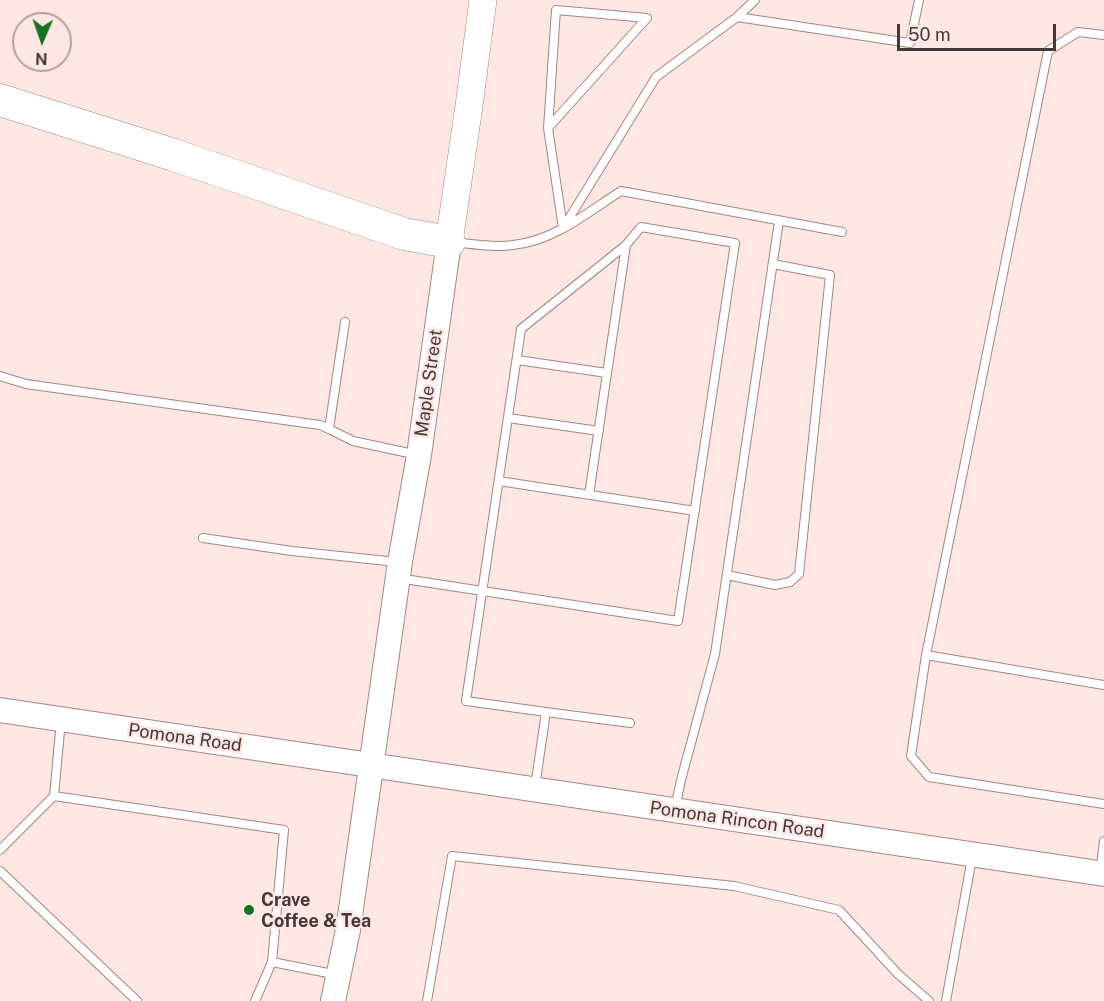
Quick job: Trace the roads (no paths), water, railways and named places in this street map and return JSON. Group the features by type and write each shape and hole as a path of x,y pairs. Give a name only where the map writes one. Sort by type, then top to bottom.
{"highway":[{"path":"0,100 174,155 404,234 449,242"}],"main road":[{"name":"Maple Street","path":"333,1001 348,930 399,570 419,455 483,0"},
{"name":"Pomona Road","path":"0,710 371,765"},
{"name":"Pomona Rincon Road","path":"371,765 1102,873"}],"lane":[{"path":"563,228 656,77 737,17 755,0"},
{"path":"737,17 910,43 919,0"},
{"path":"548,129 648,18 555,10 548,129 563,228"},
{"path":"1104,35 1078,32 1048,51 926,655 911,756 930,777 1104,804"},
{"path":"449,242 495,246 513,246 530,242 563,228 621,190 842,232"},
{"path":"675,810 715,654 779,221"},
{"path":"203,538 399,570 482,591 678,621 735,243 641,227 626,245 521,329 517,360 482,591 466,701 630,723"},
{"path":"590,495 626,245"},
{"path":"727,575 775,585 790,582 799,574 830,275 773,264"},
{"path":"329,429 345,322"},
{"path":"517,360 607,373"},
{"path":"0,376 26,384 320,424 353,441 419,455"},
{"path":"508,418 599,431"},
{"path":"499,481 695,510"},
{"path":"926,655 1104,685"},
{"path":"535,790 546,712"},
{"path":"0,850 54,796 61,719"},
{"path":"54,796 284,830 272,963 255,1001"},
{"path":"1102,873 1104,841"},
{"path":"946,1001 972,854"},
{"path":"427,1001 452,856 734,886 839,910 898,975 929,1001"},
{"path":"0,871 137,1001"},
{"path":"272,963 338,975"}],"place":[{"name":"Crave Coffee & Tea","path":"249,910"}]}
